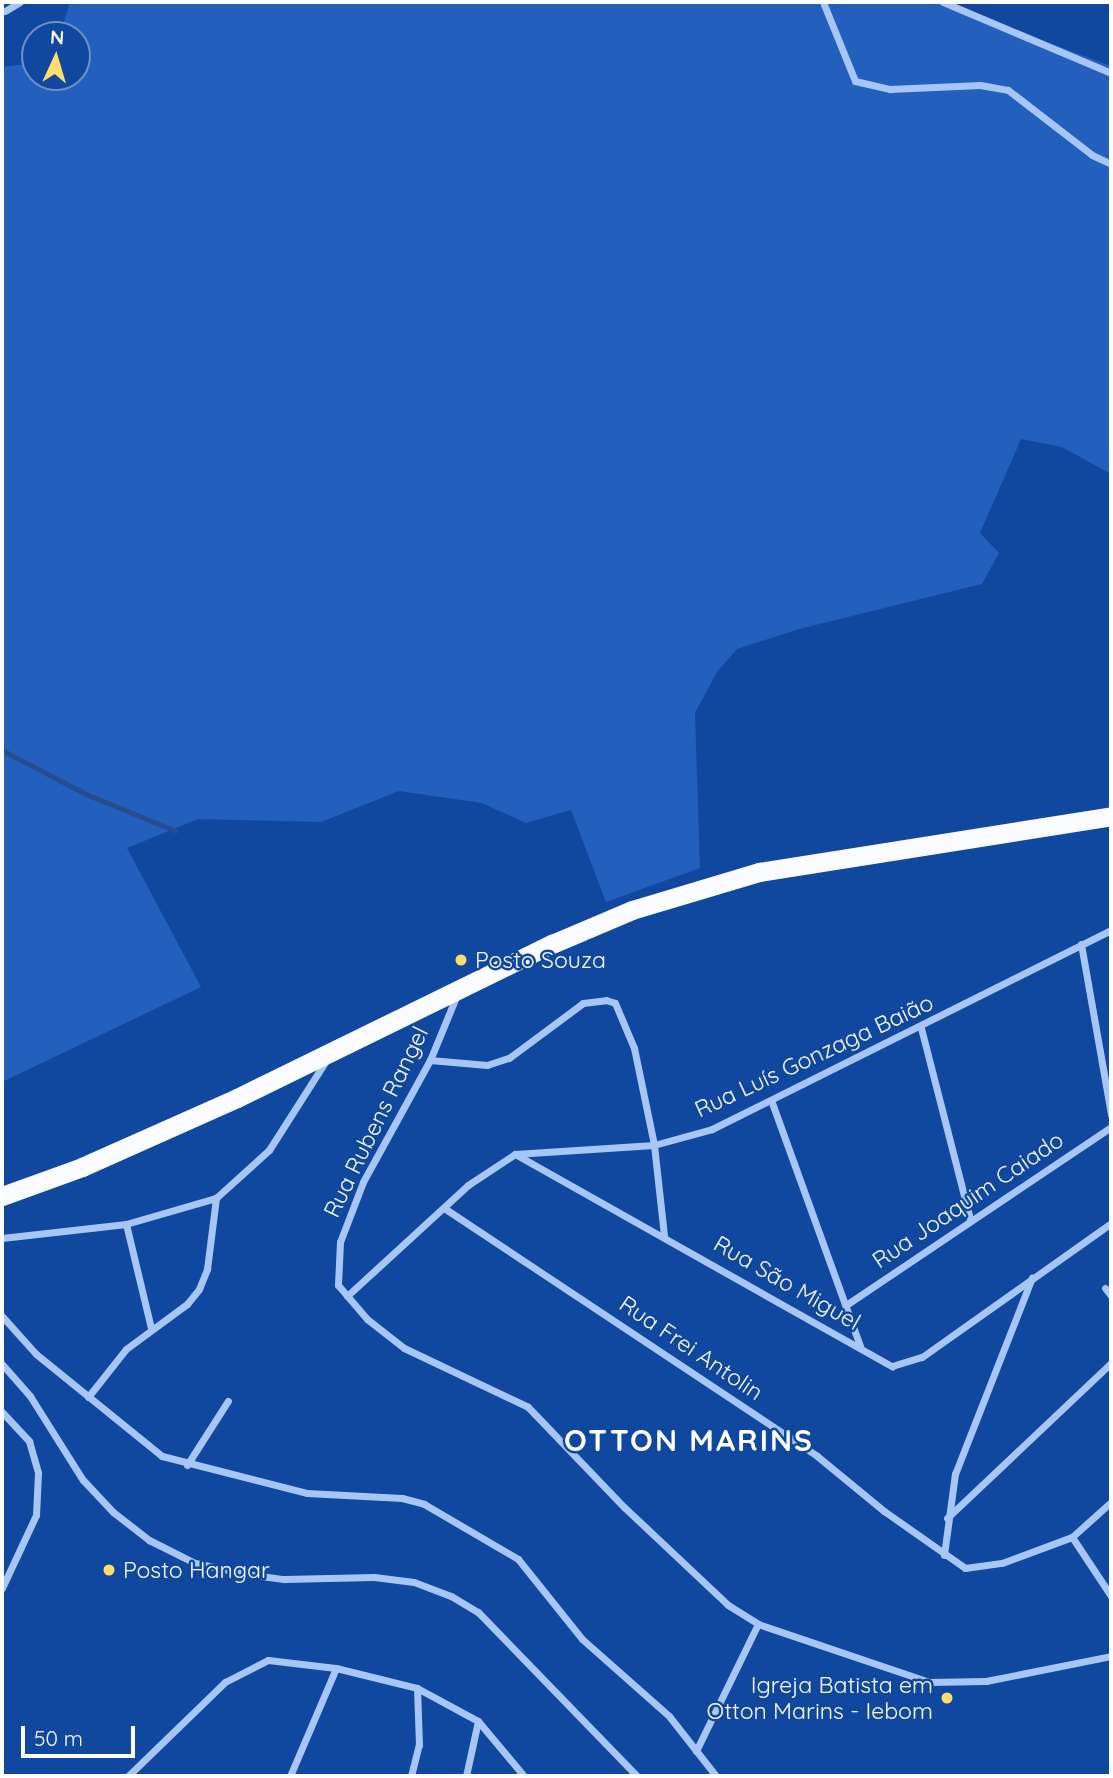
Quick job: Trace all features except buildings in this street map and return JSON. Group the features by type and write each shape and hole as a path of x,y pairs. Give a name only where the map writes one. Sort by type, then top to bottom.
{"highway":[{"path":"2,1196 82,1167 225,1103 333,1049 632,910 759,872 1111,816"}],"street":[{"path":"5,11 20,2"},
{"path":"823,2 855,81 890,89 980,85 1009,90 1092,155 1111,164"},
{"path":"943,2 1111,73"},
{"name":"Rua Luís Gonzaga Baião","path":"515,1154 654,1145 712,1129 921,1028 1111,930"},
{"path":"1081,944 1111,1114"},
{"name":"Rua Rubens Rangel","path":"347,1296 335,1273 340,1242 363,1182 430,1060 459,990"},
{"path":"430,1060 487,1065 509,1059 583,1003 606,999 624,1014 654,1145 664,1235"},
{"path":"921,1028 970,1219"},
{"path":"2,1238 126,1224 216,1198 269,1150 333,1049"},
{"path":"771,1100 860,1347"},
{"name":"Rua Joaquim Caiado","path":"846,1305 970,1219 1111,1127"},
{"path":"515,1154 494,1164 347,1296 404,1348 528,1407 624,1507 728,1605 758,1624 929,1682 986,1681 1111,1656"},
{"name":"Rua São Miguel","path":"515,1154 664,1235 880,1360 904,1366 922,1357 1032,1278"},
{"path":"88,1397 127,1349 151,1328 187,1304 199,1289 207,1269 216,1198"},
{"name":"Rua Frei Antolin","path":"444,1208 817,1456 944,1555 965,1568 980,1569 1072,1537"},
{"path":"944,1555 946,1519 955,1474 980,1401 1032,1278 1111,1223"},
{"path":"126,1224 151,1328"},
{"path":"1105,1288 1111,1296"},
{"path":"2,1316 36,1354 162,1456 187,1465 307,1493 402,1498 454,1519 518,1559 582,1639 646,1693 716,1776"},
{"path":"946,1519 1111,1363"},
{"path":"2,1364 30,1396 83,1480 113,1512 149,1540 195,1563 247,1574 284,1579 374,1577 414,1582 451,1596 478,1612 637,1776"},
{"path":"187,1465 228,1401"},
{"path":"2,1413 29,1441 38,1473 36,1515 2,1588"},
{"path":"1111,1502 1072,1537 1111,1596"},
{"path":"696,1751 758,1624"},
{"path":"128,1776 225,1682 251,1666 268,1660 336,1668 417,1688 478,1721 524,1776"},
{"path":"290,1776 336,1668"},
{"path":"411,1776 419,1745 417,1688"},
{"path":"466,1776 478,1721"}],"shaded area":[{"path":"70,2 940,2 1111,66 1111,474 1062,447 1021,439 980,533 999,553 982,584 799,629 737,649 717,672 695,713 700,868 606,902 571,810 526,823 482,803 399,791 321,822 198,819 127,848 201,987 2,1082 2,67 21,65 21,91 91,91 91,21 64,21"}],"waterway":[{"path":"2,750 86,794 176,831"}],"place":[{"name":"Posto Souza","path":"461,960"},
{"name":"Posto Hangar","path":"109,1570"},
{"name":"Igreja Batista em Otton Marins - Iebom","path":"947,1698"}],"district":[{"name":"OTTON MARINS","path":"689,1440"}]}
